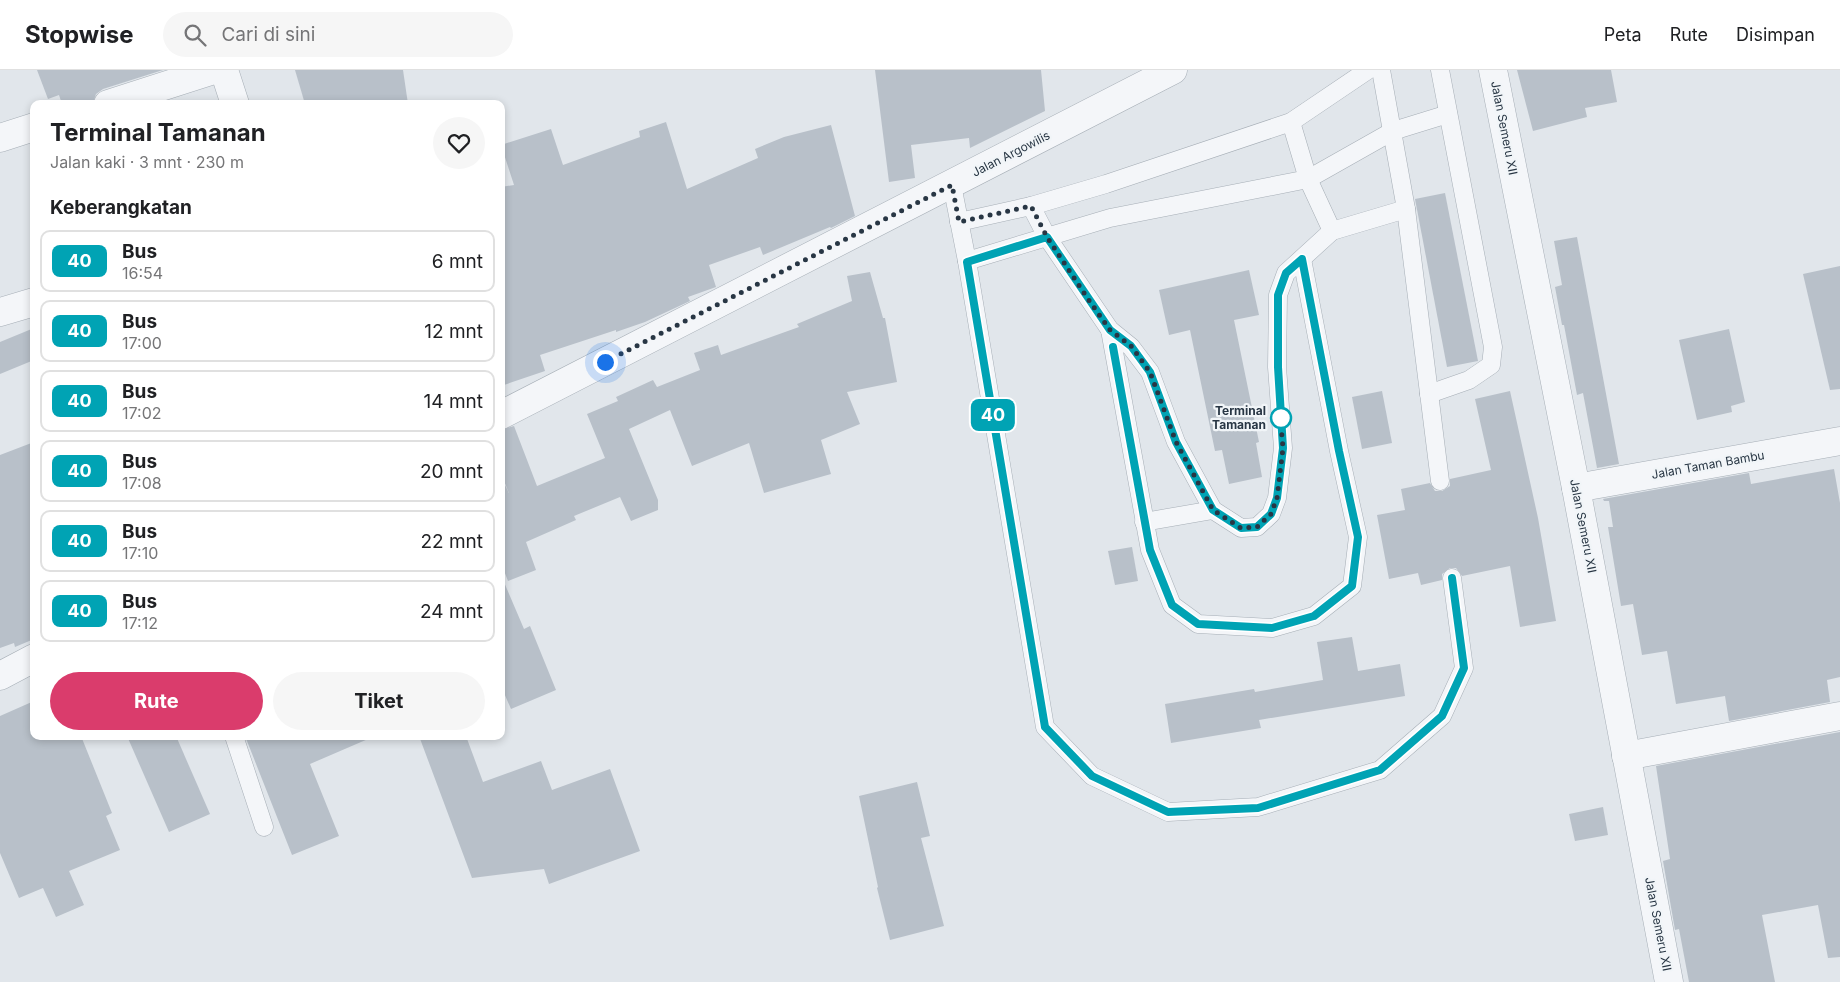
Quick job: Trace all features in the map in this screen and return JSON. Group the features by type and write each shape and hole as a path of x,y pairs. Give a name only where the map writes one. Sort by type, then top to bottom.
{"street":[{"path":"120,100 214,70"},
{"path":"224,70 234,100"},
{"name":"Jalan Argowilis","path":"505,413 1173,70"},
{"name":"Jalan Semeru XII","path":"1492,70 1576,488 1669,982"},
{"path":"0,138 30,128"},
{"path":"0,312 30,303"},
{"name":"Jalan Taman Bambu","path":"1576,488 1839,449"},
{"path":"0,676 30,660"},
{"path":"1626,756 1840,716"}],"lane":[{"path":"959,222 1031,206 1106,184 1291,122 1368,70"},
{"path":"1381,70 1406,208 1440,481"},
{"path":"1429,394 1469,380 1491,365 1493,347 1440,70"},
{"path":"967,262 1110,218 1308,179 1393,131 1448,114"},
{"path":"1291,122 1308,179 1332,231"},
{"path":"952,185 967,262 1045,727 1092,776 1168,812 1258,808 1380,770 1442,716 1464,668 1452,578"},
{"path":"1031,206 1047,237 1110,330 1131,346 1150,372 1176,442 1213,510 1241,528 1257,527 1271,514 1277,498 1283,448 1278,367 1278,295 1286,273 1332,231 1406,208"},
{"path":"1110,330 1150,550 1172,605 1198,624 1272,628 1314,616 1352,586 1358,537 1339,451 1302,259"},
{"path":"1144,522 1213,510"},
{"path":"235,740 264,827"}],"building":[{"path":"37,70 163,70 103,89 96,94 94,100 61,100 59,95 48,99"},
{"path":"295,70 403,70 407,100 304,100"},
{"path":"875,70 1041,70 1045,111 970,148 969,138 911,145 915,178 889,182"},
{"path":"1517,70 1611,70 1617,102 1585,108 1587,117 1533,131"},
{"path":"666,122 687,189 758,158 755,149 784,137 831,125 855,216 831,228 763,255 760,247 709,265 716,287 688,297 690,301 645,322 540,355 545,371 505,385 505,186 514,185 505,157 505,144 551,129 563,165 640,137 639,131"},
{"path":"1445,193 1478,361 1447,367 1415,199"},
{"path":"1577,237 1619,464 1597,468 1583,393 1577,395 1555,287 1562,285 1554,241"},
{"path":"1840,266 1840,389 1830,390 1803,274"},
{"path":"1249,270 1259,315 1234,320 1259,442 1256,443 1262,477 1229,484 1222,450 1215,451 1190,330 1169,335 1159,290"},
{"path":"870,272 883,318 885,318 897,382 847,392 860,424 821,440 831,474 764,493 749,443 692,466 670,410 629,429 658,500 658,510 631,521 620,497 574,516 576,520 526,542 536,570 508,581 505,573 505,485 509,493 505,484 505,429 514,426 537,486 605,458 587,414 618,401 616,397 653,380 657,387 700,370 694,353 718,345 721,355 799,327 797,324 852,301 847,276"},
{"path":"1729,329 1745,402 1731,406 1732,412 1697,420 1679,340"},
{"path":"30,330 30,362 0,374 0,342"},
{"path":"1382,391 1392,443 1362,449 1352,397"},
{"path":"1510,391 1538,518 1556,621 1520,627 1510,566 1462,576 1456,568 1450,568 1442,574 1442,580 1421,585 1418,573 1389,579 1377,515 1405,510 1401,489 1430,483 1435,491 1442,491 1450,486 1450,479 1491,470 1475,399"},
{"path":"30,444 30,641 15,647 14,643 0,648 0,455"},
{"path":"1834,469 1840,503 1840,677 1827,680 1830,702 1729,721 1725,696 1676,704 1667,651 1642,655 1633,604 1621,606 1608,527 1613,527 1609,501 1604,501 1603,499 1749,473 1751,484"},
{"path":"1132,547 1138,581 1115,585 1108,551"},
{"path":"505,584 524,629 530,626 556,690 511,709 505,695"},
{"path":"1352,637 1358,671 1400,664 1405,696 1259,720 1261,728 1171,743 1165,704 1254,689 1255,692 1323,680 1317,642"},
{"path":"30,703 30,740 83,740 112,813 106,816 120,850 69,871 84,905 56,917 43,888 19,898 0,853 0,716"},
{"path":"1840,732 1840,957 1828,958 1818,905 1762,915 1775,982 1689,982 1679,929 1675,930 1663,861 1670,859 1656,766"},
{"path":"129,740 178,740 210,814 169,832"},
{"path":"247,740 366,740 310,764 339,836 292,855"},
{"path":"420,740 467,740 483,782 541,761 552,790 610,769 640,851 549,884 544,869 472,878"},
{"path":"917,782 930,836 921,838 944,926 890,940 877,888 859,796"},
{"path":"1603,807 1608,835 1575,841 1569,814"}],"bus line":[{"name":"40","path":"1113,347 1150,550 1172,605 1198,624 1272,628 1314,616 1352,586 1358,537 1339,451 1302,259 1286,273 1278,295 1278,367 1283,448 1277,498 1271,514 1257,527 1241,528 1213,510 1176,442 1150,372 1131,346 1110,330 1047,237 967,262 1045,727 1092,776 1168,812 1258,808 1380,770 1442,716 1464,668 1452,578"}],"place":[{"name":"Terminal Tamanan","path":"1281,418"}],"route":[{"path":"605,362 952,185 959,222 1031,206 1047,237 1110,330 1131,346 1150,372 1176,442 1213,510 1241,528 1257,527 1271,514 1277,498 1283,448 1280,415 1281,418"}]}
